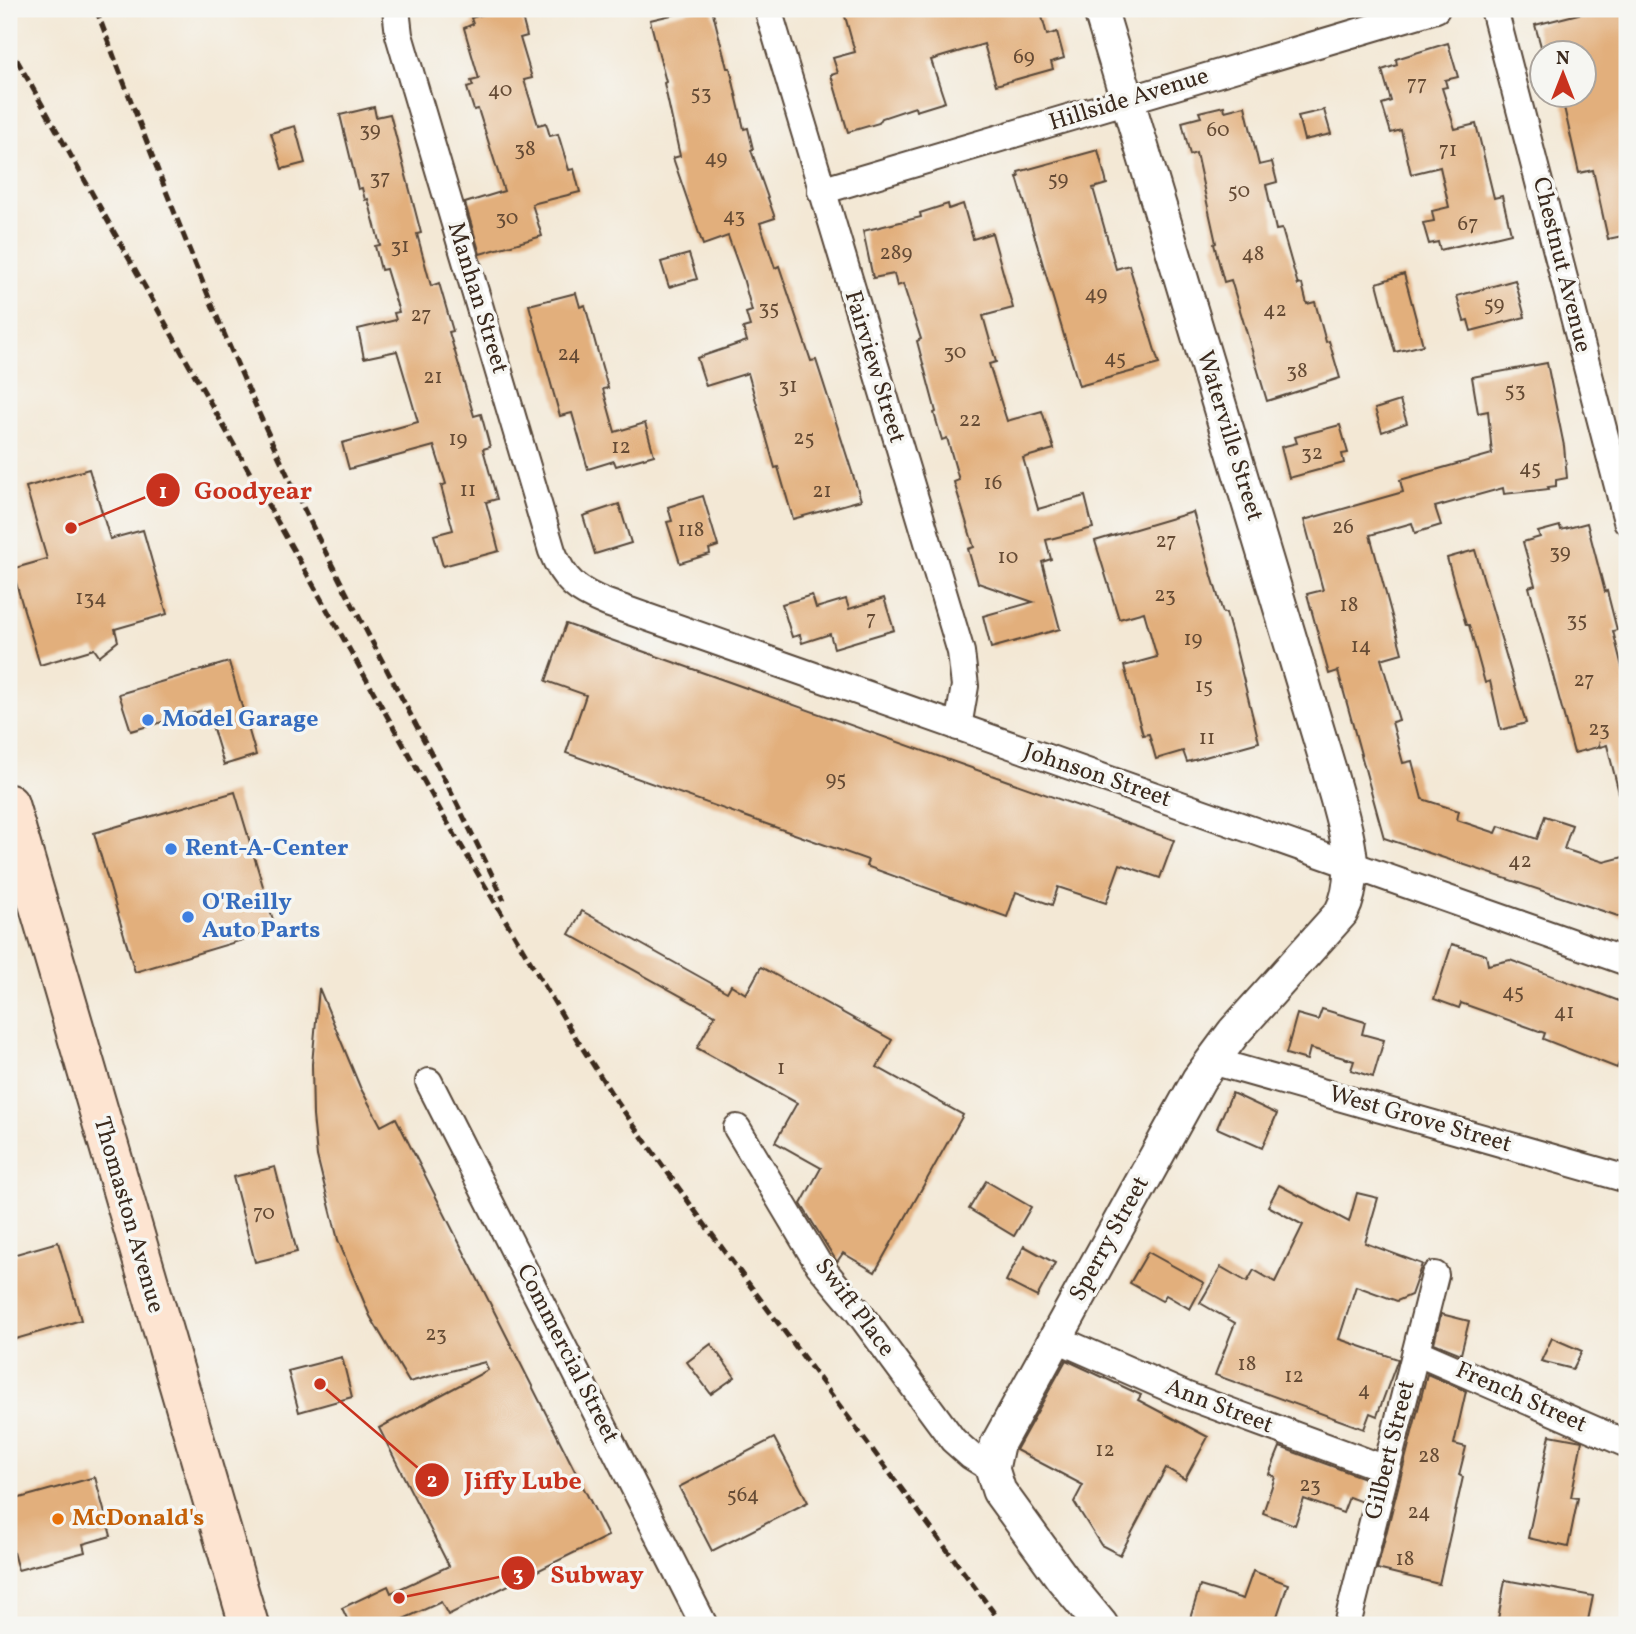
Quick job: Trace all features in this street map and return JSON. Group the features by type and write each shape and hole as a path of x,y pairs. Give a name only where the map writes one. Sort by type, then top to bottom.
{"main road":[{"name":"Thomaston Avenue","path":"9,804 249,1625"}],"street":[{"name":"Manhan Street","path":"396,9 399,35 548,537 558,565 571,583"},
{"name":"Fairview Street","path":"768,9 961,652 965,687 958,727"},
{"name":"Waterville Street","path":"1100,9 1329,769 1344,827 1350,864"},
{"name":"Hillside Avenue","path":"821,191 1436,9"},
{"name":"Chestnut Avenue","path":"1494,9 1627,521"},
{"name":"Johnson Street","path":"571,583 580,591 607,603 1627,962"},
{"name":"Sperry Street","path":"992,1469 993,1458 1005,1426 1184,1105 1234,1031 1341,913 1350,886 1350,864"},
{"name":"West Grove Street","path":"1212,1060 1627,1179"},
{"name":"Commercial Street","path":"429,1082 704,1625"},
{"name":"Swift Place","path":"737,1128 819,1265 857,1310 953,1440 992,1469"},
{"name":"Gilbert Street","path":"1347,1625 1435,1275"},
{"name":"Ann Street","path":"1055,1338 1196,1400 1386,1469"},
{"name":"French Street","path":"1416,1352 1627,1444"},
{"path":"992,1469 994,1479 1007,1504 1101,1625"}],"building":[{"path":"697,9 712,9 727,68 730,68 744,129 748,128 753,149 751,150 775,218 760,223 775,268 779,266 811,361 816,360 861,500 793,519 778,467 775,468 748,373 706,386 697,358 747,341 743,328 750,326 746,313 752,311 728,236 703,245 673,158 680,156 664,83 666,82 650,20"},
{"path":"843,9 1040,9 1047,35 1057,32 1064,58 1051,62 1053,69 996,85 984,44 931,60 945,102 916,111 915,107 882,118 879,123 848,132 831,75 838,73 833,58 855,52"},
{"path":"1598,9 1627,9 1627,235 1608,239 1593,170 1579,173 1564,108 1598,108 1598,38 1539,38 1535,25"},
{"path":"497,10 499,16 520,10 527,36 520,38 532,78 524,80 538,125 546,123 550,136 558,134 569,170 574,169 580,192 532,204 542,236 480,254 465,203 504,191 478,109 474,110 467,88 473,86 471,81 479,79 464,28 473,24 471,18"},
{"path":"1448,43 1458,77 1445,80 1447,87 1442,88 1455,129 1476,124 1494,198 1502,196 1511,233 1440,250 1438,242 1429,244 1423,223 1434,221 1432,211 1449,207 1440,167 1411,174 1401,130 1391,133 1382,104 1391,101 1382,70 1397,65 1396,59"},
{"path":"1224,106 1225,111 1245,106 1259,165 1272,162 1277,182 1266,185 1276,230 1282,229 1298,285 1302,284 1307,304 1315,302 1340,378 1267,401 1231,280 1224,282 1196,153 1190,155 1182,122 1201,117 1199,112"},
{"path":"374,107 376,117 390,114 421,233 417,234 431,286 439,283 453,331 449,332 474,416 481,414 490,447 483,449 497,499 486,502 499,551 443,566 434,535 453,530 441,486 446,484 434,446 349,469 342,443 418,422 397,351 364,358 358,329 396,320 394,313 399,312 386,269 381,270 375,246 380,245 368,199 365,200 362,188 358,189 340,115"},
{"path":"1324,110 1331,134 1304,140 1298,116"},
{"path":"295,126 305,163 282,169 271,133"},
{"path":"1098,150 1107,184 1093,188 1116,269 1129,265 1159,364 1079,386 1017,177 1018,172"},
{"path":"948,204 949,209 963,204 973,239 992,233 1013,308 983,316 996,362 989,364 1007,421 1042,411 1054,449 1023,458 1038,509 1085,496 1093,528 1046,540 1051,559 1042,562 1060,629 991,648 983,616 1033,602 978,583 968,549 974,547 954,482 959,480 947,438 942,440 934,413 936,412 917,341 921,339 903,284 897,286 894,274 873,278 863,231 921,217 920,213"},
{"path":"689,254 697,279 669,287 661,262"},
{"path":"1404,274 1423,345 1395,352 1377,283"},
{"path":"1515,280 1525,317 1471,331 1468,320 1464,321 1457,296"},
{"path":"576,293 580,307 585,305 608,388 603,389 615,432 645,423 654,455 616,466 614,461 588,469 572,413 560,416 529,305"},
{"path":"1547,363 1564,446 1567,478 1556,480 1556,486 1548,487 1549,489 1504,494 1503,488 1435,507 1441,525 1415,533 1412,523 1370,535 1402,653 1381,659 1399,720 1392,722 1403,763 1412,761 1422,799 1459,811 1457,820 1496,833 1499,826 1537,839 1545,816 1572,825 1564,849 1604,862 1627,856 1627,919 1384,838 1338,671 1329,674 1307,594 1323,590 1304,520 1403,492 1400,480 1492,454 1488,411 1478,413 1472,377"},
{"path":"1400,401 1407,423 1382,432 1375,409"},
{"path":"1340,425 1348,453 1342,454 1344,463 1289,478 1281,447 1297,443 1295,437"},
{"path":"89,469 110,539 143,530 167,614 115,629 118,641 99,656 94,649 40,665 12,569 47,559 26,487"},
{"path":"703,496 718,546 709,549 710,554 680,563 667,522 672,521 668,507"},
{"path":"619,504 631,543 595,554 583,516"},
{"path":"1193,512 1223,613 1226,613 1259,742 1187,762 1183,751 1156,759 1149,734 1143,735 1124,666 1157,657 1144,612 1119,619 1095,541"},
{"path":"1587,523 1617,630 1613,631 1627,687 1627,793 1619,793 1607,745 1600,747 1599,744 1598,747 1574,753 1529,587 1535,585 1523,542 1540,537 1538,532 1560,526 1561,530"},
{"path":"1475,550 1526,723 1501,730 1490,681 1485,683 1447,558"},
{"path":"812,595 816,608 846,599 849,609 884,598 894,630 834,648 830,634 802,643 800,635 792,637 782,604"},
{"path":"566,624 1174,840 1160,878 1120,864 1106,903 1058,887 1052,905 1016,892 1007,917 866,866 868,860 566,753 586,695 546,681"},
{"name":"Model Garage","path":"229,662 256,755 224,765 207,709 131,731 119,694"},
{"path":"235,792 276,930 135,972 94,833"},
{"path":"582,911 727,992 731,985 746,994 761,967 892,1040 877,1067 963,1115 875,1272 843,1253 837,1262 801,1204 821,1168 775,1142 797,1103 697,1048 715,1015 569,934"},
{"path":"1452,944 1486,955 1488,965 1510,960 1627,1004 1627,1061 1621,1059 1617,1068 1543,1039 1545,1033 1461,1003 1459,1008 1434,999"},
{"path":"319,988 360,1087 381,1126 396,1118 608,1536 448,1615 441,1602 390,1625 350,1625 342,1608 388,1586 391,1593 449,1566 379,1428 488,1370 485,1362 409,1382 370,1316 338,1240 317,1156 312,1064"},
{"path":"1322,1009 1365,1022 1362,1034 1384,1040 1373,1077 1351,1070 1354,1061 1310,1048 1307,1060 1286,1054 1297,1014 1318,1020"},
{"path":"1232,1093 1277,1114 1262,1148 1217,1128"},
{"path":"275,1167 297,1252 255,1262 233,1177"},
{"path":"986,1181 1031,1207 1014,1236 969,1209"},
{"path":"1279,1185 1349,1222 1357,1193 1378,1198 1365,1243 1422,1264 1411,1295 1397,1301 1356,1286 1339,1339 1398,1359 1377,1416 1370,1413 1364,1429 1215,1375 1235,1323 1200,1303 1221,1267 1247,1282 1254,1270 1275,1282 1303,1225 1268,1206"},
{"path":"58,1242 81,1320 9,1341 9,1256"},
{"path":"1024,1246 1055,1263 1037,1297 1006,1281"},
{"path":"1148,1252 1204,1283 1190,1309 1166,1295 1162,1301 1130,1283"},
{"path":"1441,1314 1469,1321 1461,1354 1434,1343"},
{"path":"1552,1338 1582,1351 1573,1369 1541,1361"},
{"path":"711,1344 735,1377 711,1394 687,1362"},
{"path":"342,1357 352,1397 299,1412 288,1371"},
{"path":"1066,1360 1141,1395 1138,1400 1208,1437 1185,1479 1166,1468 1120,1555 1101,1545 1074,1502 1083,1485 1016,1450"},
{"path":"1427,1374 1466,1391 1454,1444 1466,1447 1459,1475 1463,1477 1439,1584 1377,1569"},
{"path":"1550,1435 1582,1441 1571,1497 1578,1498 1568,1547 1528,1538"},
{"path":"774,1438 808,1502 712,1551 679,1487"},
{"path":"1280,1447 1367,1479 1362,1502 1349,1497 1343,1513 1304,1499 1295,1525 1263,1513 1275,1477 1269,1474"},
{"name":"McDonald's","path":"95,1477 111,1536 83,1544 85,1552 18,1570 9,1538 9,1501"},
{"path":"1253,1571 1288,1584 1274,1625 1188,1625 1200,1586 1243,1599"},
{"path":"1505,1580 1593,1596 1587,1625 1497,1625"}],"railway":[{"path":"96,9 193,258 272,443 504,900"},
{"path":"9,46 443,815 569,1027 615,1099 708,1229 1003,1625"}],"place":[{"name":"Goodyear","path":"71,528"},
{"name":"Model Garage","path":"148,720"},
{"name":"Rent-A-Center","path":"171,849"},
{"name":"O'Reilly Auto Parts","path":"188,917"},
{"name":"Jiffy Lube","path":"320,1384"},
{"name":"McDonald's","path":"58,1519"},
{"name":"Subway","path":"399,1598"}]}
